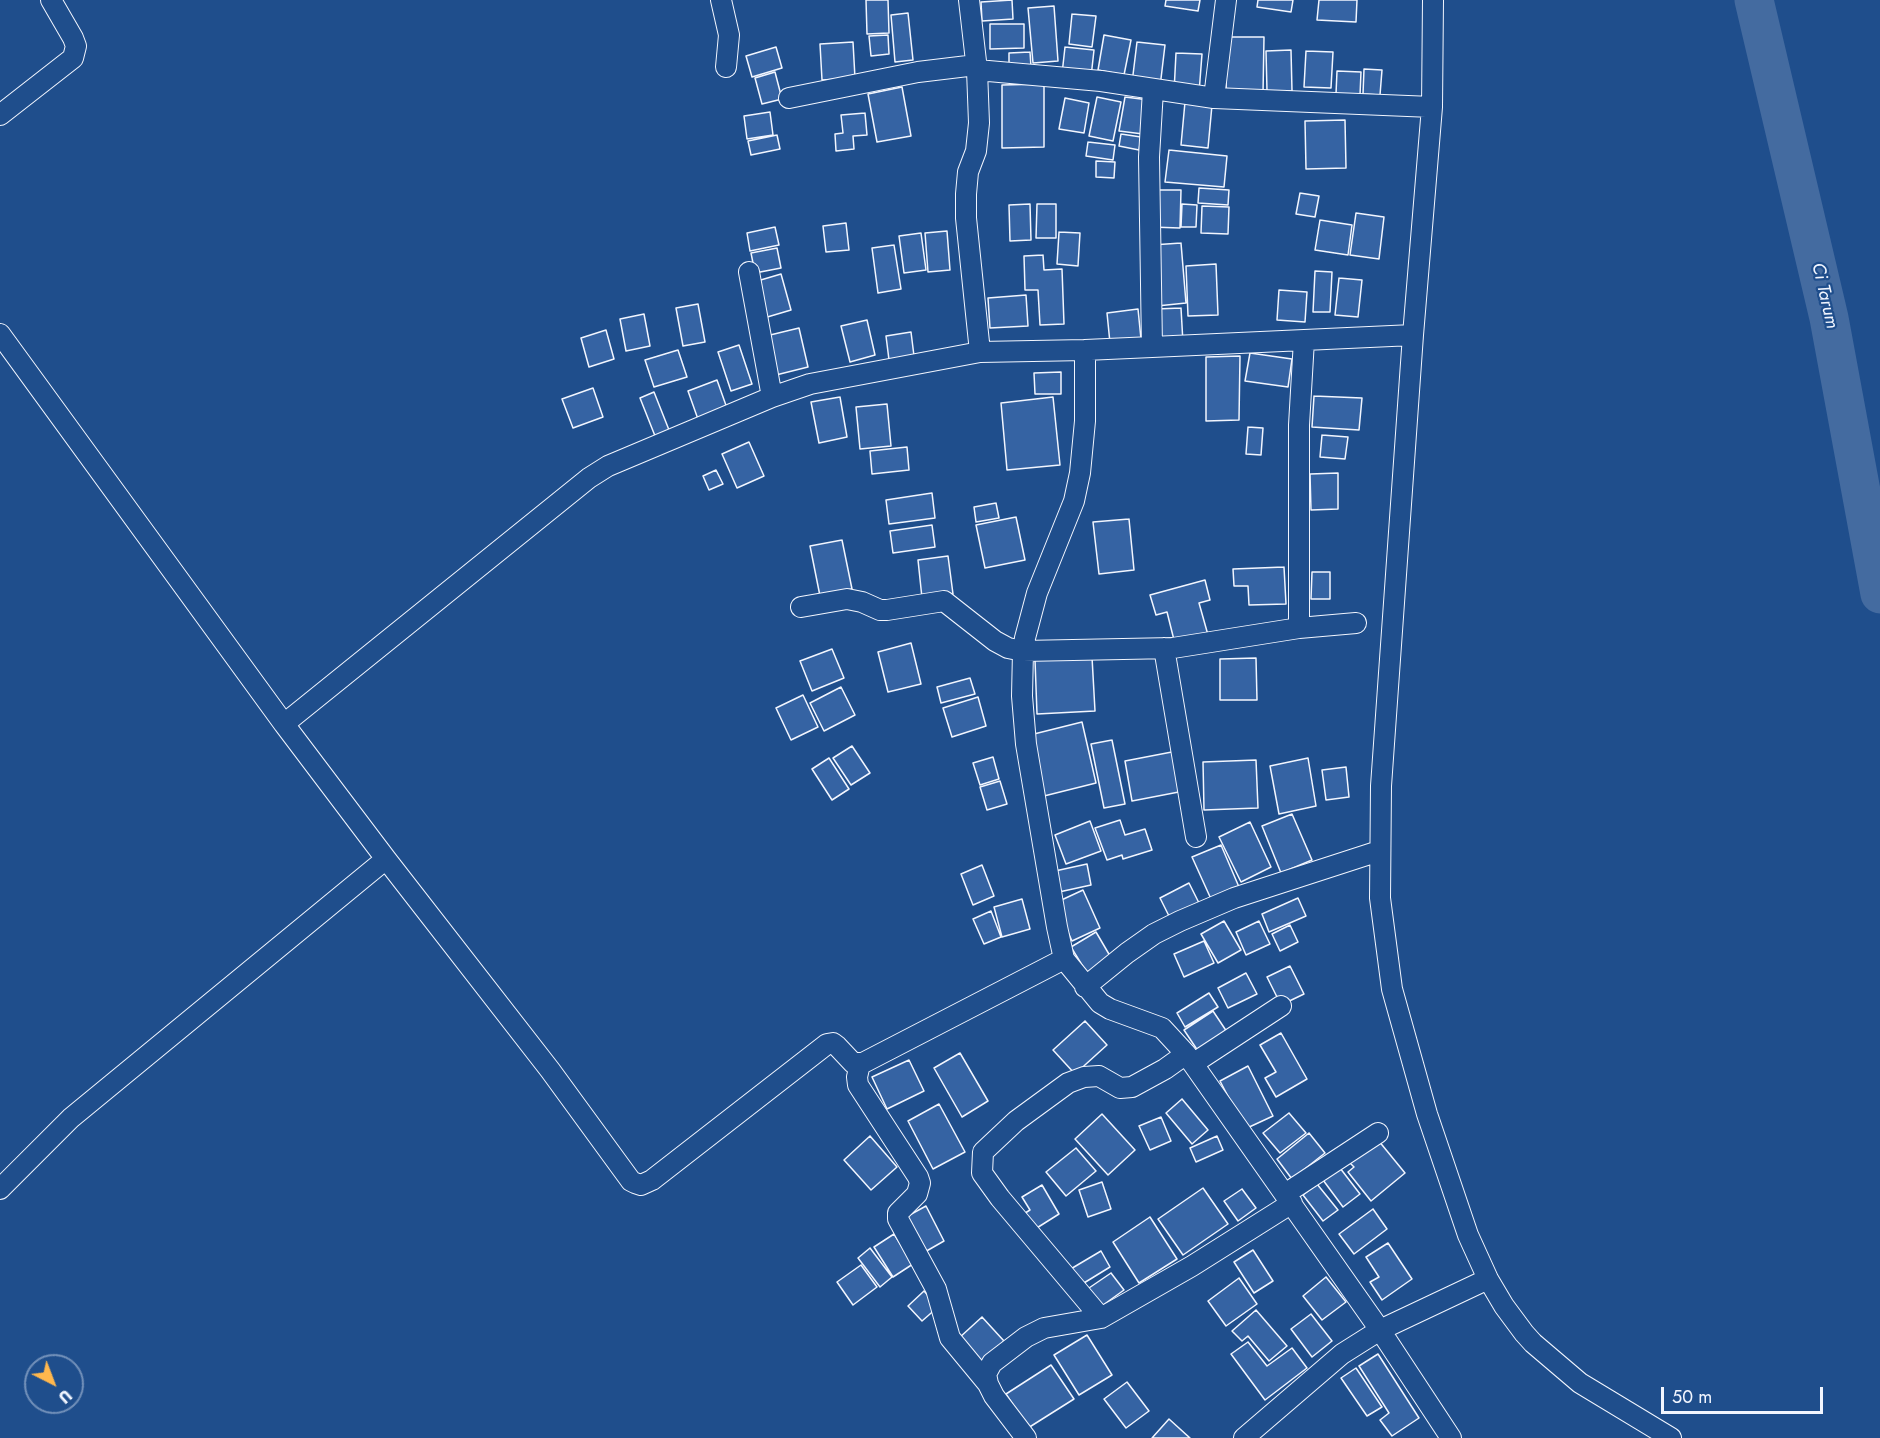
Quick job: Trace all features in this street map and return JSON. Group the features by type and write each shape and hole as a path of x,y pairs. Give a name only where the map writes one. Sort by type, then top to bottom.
{"street":[{"path":"0,115 73,58 76,46 73,38 51,0"},
{"path":"721,0 729,35 726,67"},
{"path":"969,0 977,67 979,123 976,151 968,172 966,218 980,352"},
{"path":"1214,98 1226,0"},
{"path":"1433,0 1432,107 1413,335 1382,774 1380,898 1392,989 1427,1114 1468,1234 1488,1279 1533,1343 1588,1389 1671,1438"},
{"path":"789,99 918,72 977,67 1101,81 1214,98 1432,107"},
{"path":"1152,347 1149,157 1153,90"},
{"path":"749,272 772,397"},
{"path":"0,334 284,724 635,1183 640,1185 652,1180 827,1044 833,1043 853,1063 860,1064 1064,958"},
{"path":"284,724 608,465 772,397 810,384 980,352 1086,351 1413,335"},
{"path":"1299,628 1299,424 1304,340"},
{"path":"1086,351 1085,421 1080,473 1074,501 1037,594 1023,651 1022,696 1026,744 1064,958 1100,1003 1110,1009 1162,1028 1190,1058 1380,1330 1451,1438"},
{"path":"801,607 847,599 862,602 880,610 887,610 944,601 995,641 1008,648 1023,651 1164,648 1356,622"},
{"path":"1164,648 1196,837"},
{"path":"1085,987 1154,934 1180,921 1244,895 1379,851"},
{"path":"0,1189 71,1118 386,859"},
{"path":"1101,1318 982,1173 983,1152 1017,1121 1068,1083 1083,1077 1099,1076 1120,1088 1132,1087 1190,1058 1281,1006"},
{"path":"860,1064 858,1085 920,1183 917,1194 898,1213 898,1219 936,1289 950,1338 988,1384 994,1396 1026,1438"},
{"path":"988,1384 986,1374 989,1366 1026,1337 1044,1328 1101,1318 1192,1266 1378,1133"},
{"path":"1244,1438 1342,1354 1380,1330 1488,1279"}],"building":[{"path":"866,0 888,0 889,33 867,34"},
{"path":"1012,0 1013,19 982,21 981,2"},
{"path":"1166,0 1200,0 1198,11 1165,6"},
{"path":"1258,0 1293,0 1291,12 1257,7"},
{"path":"1319,0 1357,0 1356,22 1317,20"},
{"path":"1054,6 1058,61 1033,63 1028,8"},
{"path":"908,13 913,60 895,62 891,15"},
{"path":"1072,14 1096,16 1092,47 1069,44"},
{"path":"990,24 1024,24 1024,48 990,49"},
{"path":"888,35 889,54 871,56 869,36"},
{"path":"1104,35 1131,40 1124,75 1098,70"},
{"path":"1227,37 1264,37 1263,94 1226,94"},
{"path":"853,42 855,78 822,80 820,44"},
{"path":"1137,42 1165,45 1160,87 1132,83"},
{"path":"776,47 782,68 752,77 746,56"},
{"path":"1065,47 1094,50 1091,77 1062,74"},
{"path":"1291,50 1292,91 1267,91 1266,51"},
{"path":"1306,51 1333,52 1331,88 1304,87"},
{"path":"1030,52 1031,67 1009,68 1009,53"},
{"path":"1176,53 1202,54 1199,93 1174,92"},
{"path":"1364,69 1382,70 1380,95 1363,94"},
{"path":"1337,71 1361,72 1360,95 1336,94"},
{"path":"775,72 782,99 762,104 755,78"},
{"path":"1044,84 1044,147 1002,148 1002,85"},
{"path":"902,87 911,136 877,142 868,94"},
{"path":"1097,97 1121,102 1113,141 1089,136"},
{"path":"1125,97 1149,100 1143,134 1119,131"},
{"path":"1065,98 1089,103 1084,133 1059,129"},
{"path":"1185,102 1212,105 1208,148 1181,145"},
{"path":"770,112 773,135 747,139 744,116"},
{"path":"865,113 867,135 853,136 854,149 836,151 835,134 843,133 841,115"},
{"path":"1345,120 1346,168 1306,169 1305,121"},
{"path":"1121,134 1141,137 1139,150 1119,146"},
{"path":"777,135 780,149 751,155 748,141"},
{"path":"1088,142 1115,145 1113,160 1086,156"},
{"path":"1169,150 1227,156 1224,187 1165,182"},
{"path":"1096,161 1115,162 1114,178 1096,177"},
{"path":"1199,188 1229,190 1228,205 1198,203"},
{"path":"1152,190 1181,190 1180,228 1151,227"},
{"path":"1300,193 1319,196 1315,217 1296,214"},
{"path":"1030,204 1031,240 1010,241 1009,205"},
{"path":"1037,204 1056,204 1056,238 1036,238"},
{"path":"1182,204 1197,205 1196,227 1181,227"},
{"path":"1202,206 1229,207 1228,234 1201,233"},
{"path":"1356,213 1384,217 1379,259 1350,255"},
{"path":"1320,220 1352,225 1348,255 1315,250"},
{"path":"846,223 849,250 826,252 823,226"},
{"path":"775,227 779,245 750,251 747,233"},
{"path":"947,231 950,270 928,272 925,233"},
{"path":"1059,232 1080,233 1078,266 1057,264"},
{"path":"921,233 926,270 904,273 899,236"},
{"path":"1181,243 1186,303 1157,306 1152,245"},
{"path":"894,245 901,289 878,293 872,248"},
{"path":"777,248 781,268 755,273 751,253"},
{"path":"1043,255 1044,270 1062,269 1064,324 1040,325 1038,290 1025,290 1024,256"},
{"path":"1216,264 1218,315 1188,316 1186,266"},
{"path":"1315,271 1332,272 1330,312 1313,312"},
{"path":"781,274 791,310 764,318 754,282"},
{"path":"1339,278 1362,280 1358,317 1335,315"},
{"path":"1279,290 1307,292 1305,322 1277,320"},
{"path":"1026,295 1028,326 990,328 988,298"},
{"path":"698,304 705,342 683,346 676,308"},
{"path":"1181,308 1183,343 1158,344 1156,309"},
{"path":"1138,309 1141,339 1110,343 1107,313"},
{"path":"644,314 650,346 626,351 620,319"},
{"path":"867,320 875,355 850,362 841,326"},
{"path":"799,328 808,367 776,375 766,336"},
{"path":"606,330 614,359 589,367 581,338"},
{"path":"911,332 914,356 889,360 886,336"},
{"path":"739,345 752,384 731,391 718,352"},
{"path":"678,350 687,377 654,387 645,360"},
{"path":"1250,353 1292,359 1288,387 1245,381"},
{"path":"1240,356 1239,420 1206,421 1206,357"},
{"path":"1061,372 1061,394 1035,394 1034,373"},
{"path":"717,380 728,411 699,422 688,391"},
{"path":"593,388 603,417 573,428 562,399"},
{"path":"654,392 671,435 657,441 640,398"},
{"path":"1314,396 1362,398 1359,430 1312,427"},
{"path":"840,397 847,437 819,443 811,402"},
{"path":"1053,397 1060,465 1007,470 1001,403"},
{"path":"887,404 891,446 860,449 856,407"},
{"path":"1248,427 1263,428 1261,455 1246,454"},
{"path":"1322,435 1348,437 1345,459 1320,457"},
{"path":"749,442 764,476 737,488 722,454"},
{"path":"907,447 909,470 872,474 870,451"},
{"path":"716,470 723,484 709,490 703,476"},
{"path":"1338,473 1338,509 1311,510 1310,474"},
{"path":"932,493 935,518 889,524 886,500"},
{"path":"996,503 999,518 976,522 974,507"},
{"path":"1016,517 1025,560 985,568 976,525"},
{"path":"1129,519 1134,570 1099,574 1093,522"},
{"path":"932,525 935,547 893,553 890,531"},
{"path":"842,540 852,589 820,596 810,546"},
{"path":"948,556 953,594 922,598 918,560"},
{"path":"1284,567 1286,604 1249,605 1248,586 1234,586 1233,569"},
{"path":"1312,572 1330,572 1330,599 1311,599"},
{"path":"1205,580 1210,600 1199,603 1208,635 1175,644 1167,612 1156,615 1150,595"},
{"path":"911,643 921,684 888,692 878,652"},
{"path":"832,649 844,678 812,691 800,661"},
{"path":"1092,657 1095,711 1037,714 1035,660"},
{"path":"1256,658 1257,700 1220,700 1220,659"},
{"path":"970,678 975,694 941,703 937,687"},
{"path":"841,687 855,715 824,731 810,703"},
{"path":"803,695 818,727 791,740 776,708"},
{"path":"978,697 986,726 952,737 943,708"},
{"path":"1082,722 1096,783 1044,796 1030,735"},
{"path":"1112,740 1125,804 1104,808 1091,744"},
{"path":"852,746 870,773 851,785 833,758"},
{"path":"1177,751 1184,791 1132,801 1125,761"},
{"path":"993,757 999,779 980,785 973,763"},
{"path":"829,758 849,789 832,800 812,769"},
{"path":"1308,758 1316,806 1279,814 1270,766"},
{"path":"1256,760 1258,808 1204,810 1203,762"},
{"path":"1346,767 1349,797 1326,800 1322,770"},
{"path":"1000,781 1007,804 987,810 980,787"},
{"path":"1292,814 1312,860 1281,873 1262,826"},
{"path":"1120,820 1125,835 1145,829 1152,850 1123,859 1122,855 1107,860 1095,828"},
{"path":"1090,821 1101,851 1066,864 1055,835"},
{"path":"1250,822 1271,867 1241,882 1219,837"},
{"path":"1221,845 1239,887 1211,899 1192,857"},
{"path":"1087,864 1091,885 1059,892 1055,871"},
{"path":"982,865 994,896 973,905 961,874"},
{"path":"1189,883 1200,905 1171,920 1160,898"},
{"path":"1083,890 1100,928 1072,941 1055,903"},
{"path":"1298,898 1306,916 1269,932 1262,914"},
{"path":"1022,899 1030,929 1002,937 994,907"},
{"path":"991,911 1001,937 984,944 973,919"},
{"path":"1224,921 1241,950 1218,963 1201,934"},
{"path":"1259,921 1270,944 1246,955 1236,932"},
{"path":"1290,925 1298,942 1280,951 1272,934"},
{"path":"1096,932 1113,961 1088,975 1071,947"},
{"path":"1204,941 1214,963 1184,977 1174,954"},
{"path":"1290,966 1304,994 1281,1005 1267,977"},
{"path":"1246,973 1257,994 1228,1008 1218,988"},
{"path":"1209,993 1218,1007 1185,1027 1177,1013"},
{"path":"1213,1011 1227,1032 1198,1051 1184,1030"},
{"path":"1085,1021 1107,1045 1075,1074 1053,1050"},
{"path":"1281,1033 1307,1079 1276,1097 1265,1078 1276,1072 1260,1045"},
{"path":"960,1053 988,1101 962,1117 934,1068"},
{"path":"909,1060 924,1091 887,1109 872,1077"},
{"path":"1248,1066 1273,1116 1245,1129 1220,1081"},
{"path":"1182,1099 1208,1130 1192,1144 1166,1113"},
{"path":"939,1104 965,1152 933,1169 908,1121"},
{"path":"1289,1113 1306,1133 1280,1153 1263,1133"},
{"path":"1102,1114 1135,1150 1108,1175 1075,1139"},
{"path":"1161,1117 1171,1141 1150,1150 1139,1126"},
{"path":"1309,1133 1325,1153 1292,1179 1277,1159"},
{"path":"870,1136 897,1167 871,1190 844,1160"},
{"path":"1217,1136 1223,1150 1196,1162 1190,1148"},
{"path":"1378,1140 1405,1173 1371,1201 1348,1172 1354,1167 1350,1163"},
{"path":"1076,1148 1096,1171 1066,1196 1046,1172"},
{"path":"1340,1168 1360,1194 1343,1207 1323,1180"},
{"path":"1102,1182 1111,1209 1088,1217 1079,1190"},
{"path":"1317,1184 1338,1210 1323,1221 1303,1195"},
{"path":"1042,1185 1059,1214 1032,1231 1022,1215 1030,1210 1022,1197"},
{"path":"1203,1188 1228,1224 1183,1255 1158,1219"},
{"path":"1242,1189 1256,1208 1238,1221 1224,1201"},
{"path":"926,1206 944,1241 923,1253 904,1218"},
{"path":"1373,1209 1387,1229 1354,1254 1339,1234"},
{"path":"1150,1217 1177,1259 1139,1283 1113,1242"},
{"path":"894,1234 913,1264 893,1277 874,1247"},
{"path":"1388,1243 1412,1279 1382,1300 1370,1282 1379,1277 1366,1257"},
{"path":"870,1248 892,1277 880,1287 858,1258"},
{"path":"1253,1250 1273,1281 1254,1293 1234,1262"},
{"path":"1101,1251 1110,1267 1079,1286 1069,1270"},
{"path":"861,1265 877,1287 853,1305 837,1282"},
{"path":"1111,1273 1124,1290 1099,1308 1086,1290"},
{"path":"1326,1277 1346,1302 1322,1320 1303,1296"},
{"path":"1239,1278 1257,1304 1226,1326 1208,1301"},
{"path":"924,1291 938,1307 922,1321 908,1306"},
{"path":"1256,1310 1287,1346 1269,1361 1248,1336 1242,1341 1232,1331"},
{"path":"1311,1314 1332,1341 1312,1357 1291,1329"},
{"path":"982,1317 1004,1341 981,1362 959,1338"},
{"path":"1087,1335 1112,1375 1079,1395 1054,1355"},
{"path":"1248,1342 1267,1366 1292,1348 1307,1368 1265,1400 1231,1354"},
{"path":"1378,1354 1419,1418 1392,1436 1380,1420 1389,1413 1359,1366"},
{"path":"1051,1365 1074,1399 1028,1428 1006,1394"},
{"path":"1356,1368 1382,1407 1367,1416 1341,1378"},
{"path":"1127,1382 1149,1411 1126,1428 1104,1399"},
{"path":"1169,1419 1190,1438 1152,1438"}],"waterway":[{"name":"Ci Tarum","path":"1754,0 1829,318 1880,594"}]}
